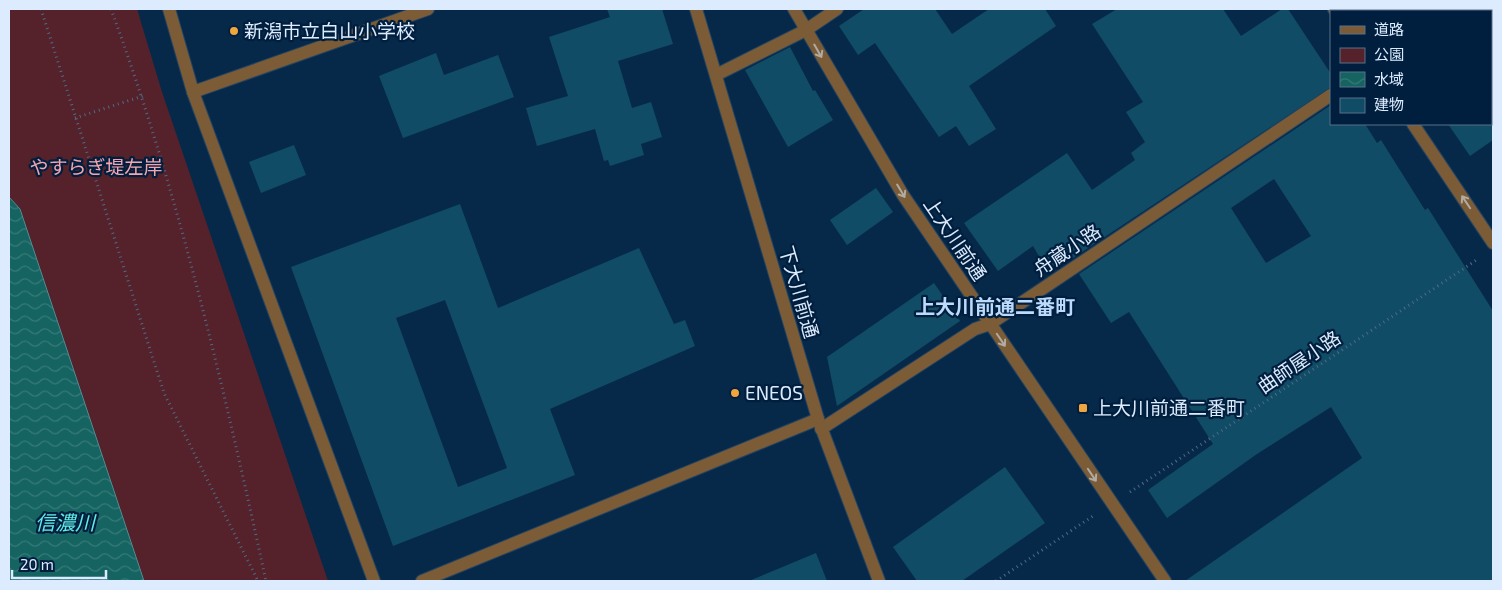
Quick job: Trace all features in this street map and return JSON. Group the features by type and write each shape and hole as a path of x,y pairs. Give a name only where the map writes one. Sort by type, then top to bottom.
{"street":[{"path":"168,9 193,92 374,581"},
{"path":"193,92 428,9"},
{"name":"下大川前通","path":"696,9 819,424 879,581"},
{"name":"上大川前通","path":"794,9 903,195 1165,581"},
{"path":"716,75 806,30 837,9"},
{"name":"舟蔵小路","path":"422,581 819,424 975,329 990,324 1330,96"},
{"path":"1414,125 1493,243"}],"path":[{"path":"41,9 164,394 258,581"},
{"path":"111,9 142,96 225,396 266,581"},
{"path":"76,118 142,96"},
{"name":"曲師屋小路","path":"996,581 1485,254"}],"green space":[{"name":"やすらぎ堤左岸","path":"9,9 137,9 162,92 328,581 144,581 20,209 9,197"}],"water":[{"name":"信濃川","path":"9,197 20,209 144,581 9,581"}],"building":[{"path":"607,9 662,9 673,44 618,61 632,108 651,102 662,137 641,144 644,155 610,166 608,160 604,161 595,129 537,146 526,108 568,96 549,37 610,17"},
{"path":"864,9 935,9 952,34 989,9 1045,9 1056,26 969,86 996,129 969,146 956,126 939,137 875,43 858,55 839,26"},
{"path":"1117,9 1223,9 1241,36 1282,9 1288,9 1330,72 1330,88 1070,260 1068,257 1047,270 1033,246 998,271 964,223 1067,153 1092,190 1135,160 1131,153 1145,142 1126,112 1143,102 1092,24"},
{"path":"790,47 813,91 815,90 833,120 788,147 745,70"},
{"path":"436,53 444,75 498,55 514,97 403,138 379,76"},
{"path":"1330,106 1330,125 1366,125 1377,143 1381,140 1425,210 1428,208 1493,311 1493,581 1185,581 1362,458 1331,407 1257,454 1167,518 1148,490 1213,444 1129,312 1111,323 1079,274","holes":["1274,179 1311,236 1266,263 1231,208"]},
{"path":"1493,124 1493,140 1470,156 1449,125"},
{"path":"294,145 306,175 261,193 249,162"},
{"path":"876,188 893,212 847,245 830,220"},
{"path":"460,204 498,308 639,248 674,324 685,320 695,346 550,409 575,475 393,546 291,267","holes":["445,300 507,468 458,487 396,318"]},
{"path":"934,283 960,321 837,406 827,357"},
{"path":"1005,467 1045,523 962,581 917,581 893,547"},
{"path":"816,553 827,581 749,581"}],"place":[{"name":"新潟市立白山小学校","path":"234,31"},
{"name":"ENEOS","path":"735,393"},
{"name":"上大川前通二番町","path":"1083,408"}],"district":[{"name":"上大川前通二番町","path":"995,307"}]}
